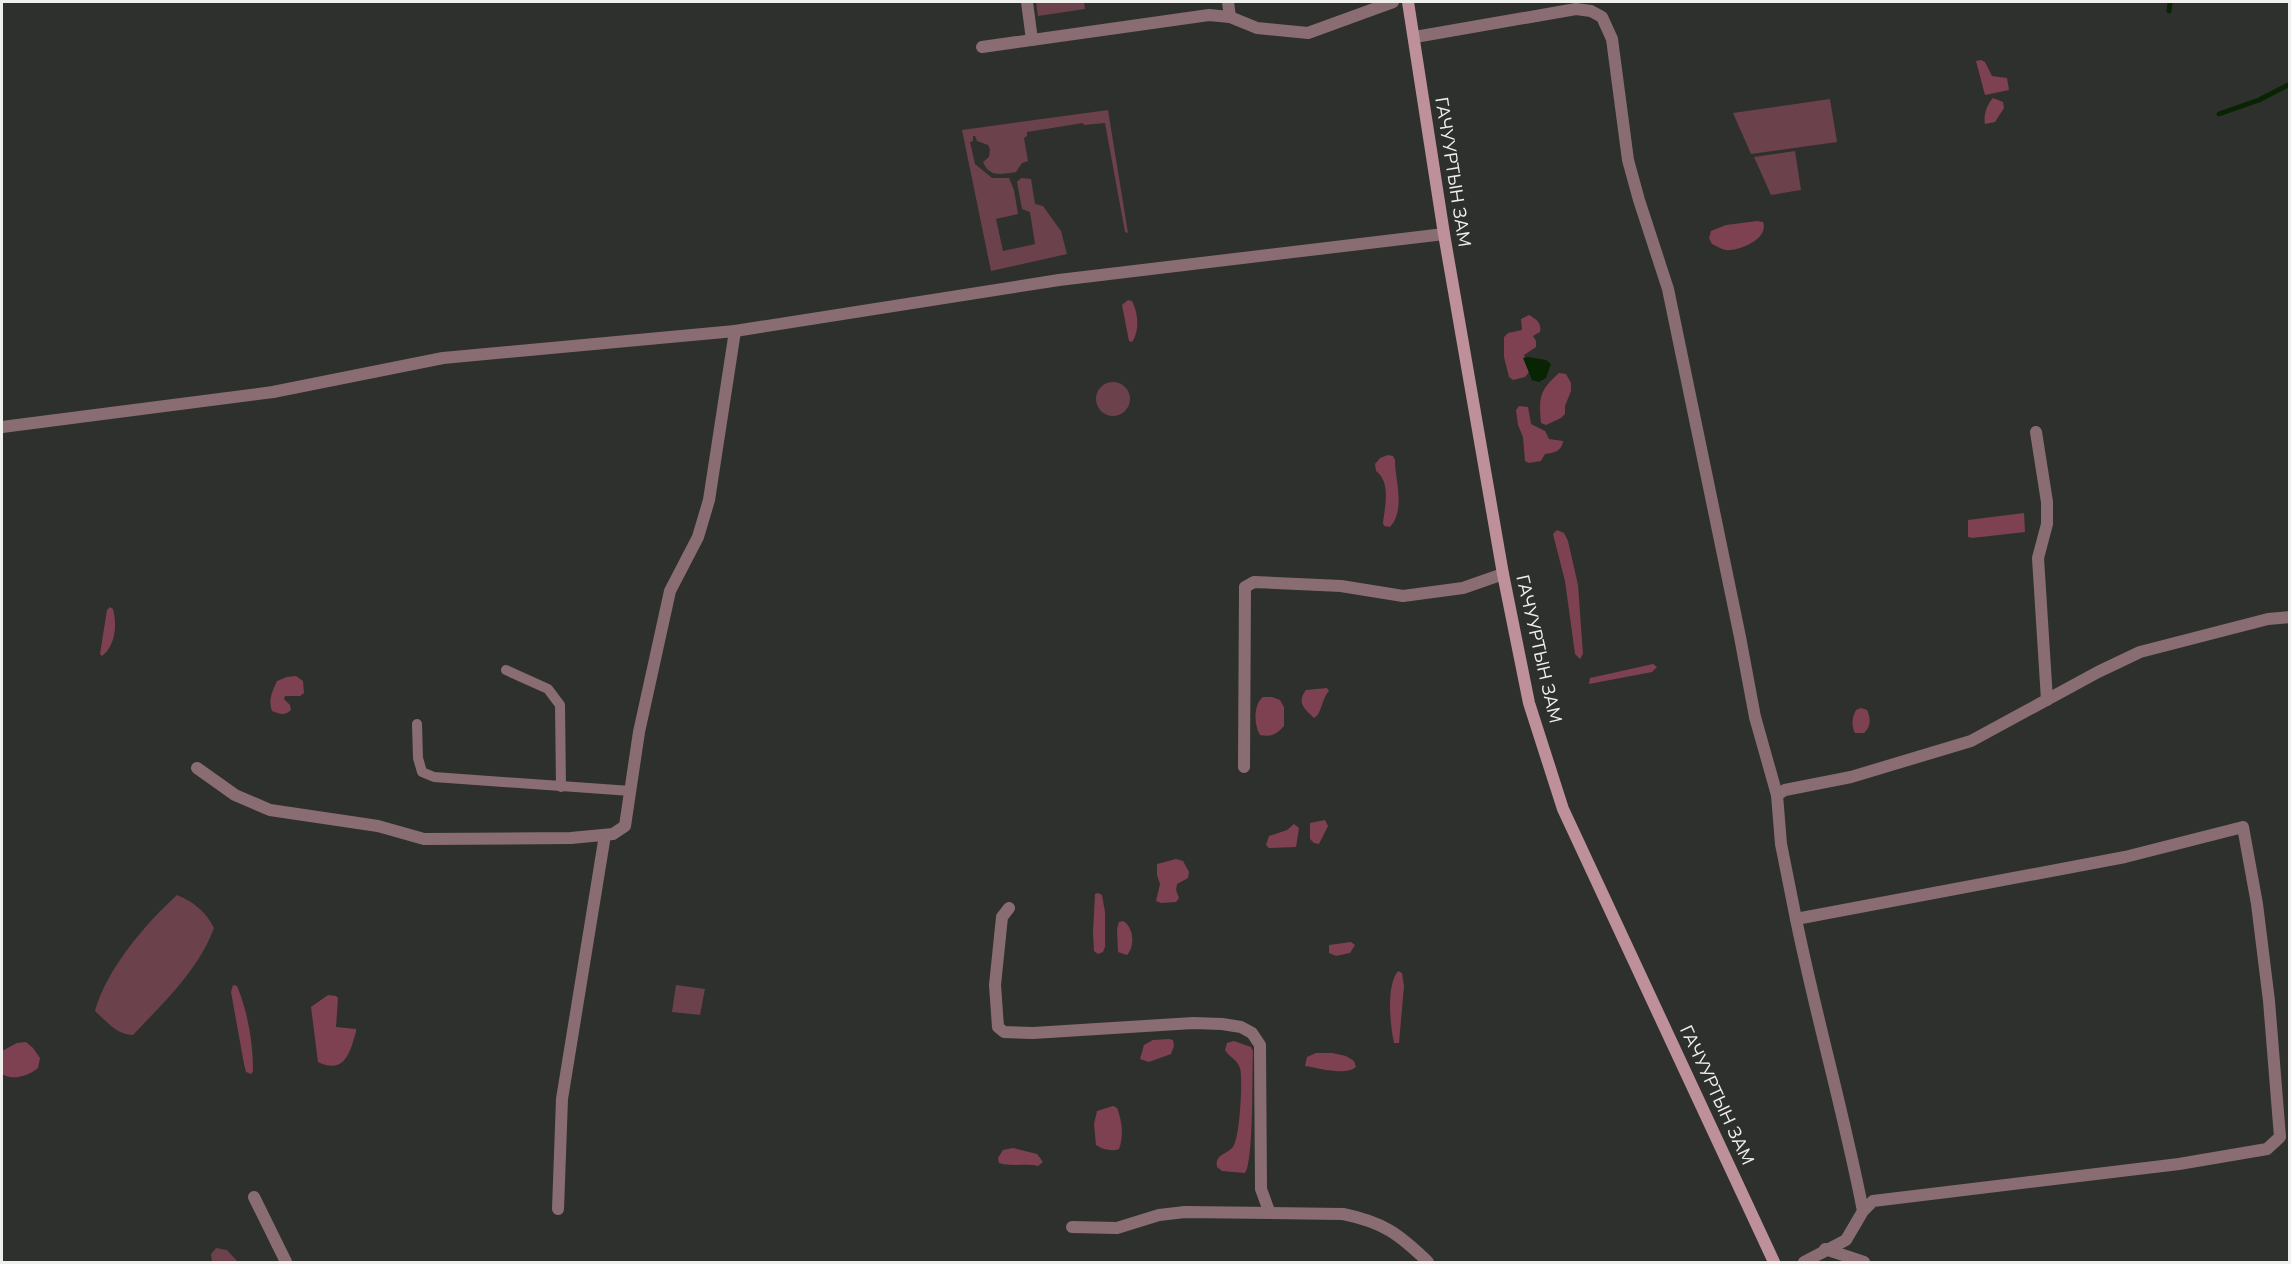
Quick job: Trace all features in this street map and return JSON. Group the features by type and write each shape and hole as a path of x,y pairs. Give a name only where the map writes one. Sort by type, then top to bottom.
{"main road":[{"name":"ГАЧУУРТЫН ЗАМ","path":"1408,2 1444,234 1503,574 1529,703 1563,808 1774,1263"}],"street":[{"path":"1027,2 1032,40"},
{"path":"1228,2 1230,17"},
{"path":"982,47 1209,15 1230,17 1257,28 1308,33 1393,2"},
{"path":"1415,37 1590,6 1602,17 1612,39 1628,160 1668,289 1755,717 1777,795 1781,844 1808,978 1863,1211"},
{"path":"2,427 273,392 443,358 735,331 1059,280 1444,234"},
{"path":"197,768 235,795 270,810 378,826 424,838 529,839 605,835 613,834 625,826 639,732 670,591 698,537 709,500 735,331"},
{"path":"2036,432 2047,502 2047,524 2038,558 2047,700"},
{"path":"1244,767 1245,587 1254,582 1341,586 1403,596 1463,588 1503,574"},
{"path":"1777,795 1785,790 1851,777 1971,741 2140,652 2268,619 2289,617"},
{"path":"1796,919 2125,857 2243,827 2257,904 2269,1001 2280,1137 2267,1149 2179,1164 1873,1201 1863,1211 1846,1240 1825,1249 1804,1263"},
{"path":"558,1209 562,1099 605,835"},
{"path":"1009,908 1002,917 995,985 998,1027 1004,1032 1033,1033 1193,1023 1241,1027 1252,1033 1260,1045 1261,1189 1269,1211"},
{"path":"254,1197 286,1263"},
{"path":"1072,1227 1117,1228 1160,1215 1185,1212 1269,1211 1343,1214 1366,1218 1390,1229 1428,1263"},
{"path":"1825,1249 1864,1263"}],"lane":[{"path":"506,670 548,689 560,705 561,787"},
{"path":"417,724 418,758 422,772 434,777 632,791"}],"shaded area":[{"path":"1036,2 1084,2 1085,9 1038,16"},
{"path":"1976,61 1985,62 1992,76 2007,78 2009,90 1985,95"},
{"path":"1993,98 2003,102 2004,108 1995,122 1985,124 1986,110"},
{"path":"1830,99 1837,142 1751,154 1733,113"},
{"path":"1108,110 1128,233 1125,232 1105,123 1084,125 1083,123 1027,132 1024,138 1028,161 1022,163 1016,172 1006,174 989,171 983,162 989,157 990,149 988,145 977,141 973,136 973,141 970,142 975,164 992,178 1009,178 1014,190 1018,214 996,219 1003,251 1035,244 1030,212 1022,209 1017,182 1021,178 1031,179 1035,204 1043,206 1061,231 1067,254 991,271 962,130"},
{"path":"1795,151 1801,190 1771,195 1754,157"},
{"path":"1763,222 1764,228 1759,238 1741,247 1723,249 1712,244 1709,238 1711,231 1726,225"},
{"path":"1128,300 1132,301 1137,316 1135,338 1132,342 1129,341 1122,305"},
{"path":"1529,315 1539,324 1540,332 1533,336 1536,347 1524,355 1529,372 1525,377 1513,380 1509,377 1504,357 1504,337 1508,333 1522,330 1521,319"},
{"path":"1523,358 1546,360 1551,364 1546,378 1539,382 1532,380"},
{"path":"1559,373 1566,374 1571,383 1571,391 1565,406 1565,414 1546,425 1541,423 1542,395 1547,385"},
{"path":"1113,382 1125,387 1130,399 1125,411 1113,416 1101,411 1096,399 1101,387"},
{"path":"1519,406 1528,407 1531,424 1545,431 1549,439 1563,441 1559,449 1545,454 1541,461 1529,463 1525,461 1523,437 1518,425 1516,410"},
{"path":"1393,456 1395,460 1399,503 1395,520 1390,527 1384,526 1383,523 1385,488 1375,464 1380,458"},
{"path":"2024,513 2025,532 1968,537 1968,520"},
{"path":"1557,530 1564,533 1568,541 1578,585 1583,654 1580,659 1575,654 1565,581 1553,534"},
{"path":"110,607 113,609 115,628 113,640 102,656 100,654 107,610"},
{"path":"1653,664 1657,667 1652,672 1589,684 1590,678"},
{"path":"296,676 303,681 304,693 300,696 285,696 284,699 290,705 289,712 282,714 272,711 272,692 277,681"},
{"path":"1327,688 1329,691 1319,713 1314,718 1303,706 1303,695 1306,690"},
{"path":"1263,697 1280,700 1284,707 1284,726 1270,735 1260,735 1257,726 1257,705"},
{"path":"1861,708 1867,710 1869,725 1864,733 1855,733 1853,718 1856,710"},
{"path":"1325,820 1328,826 1319,844 1314,843 1310,839 1310,823"},
{"path":"1294,824 1299,828 1296,847 1269,848 1266,845 1269,836 1287,830"},
{"path":"1176,859 1183,861 1189,872 1188,878 1177,884 1176,890 1179,898 1176,902 1156,901 1160,884 1157,864"},
{"path":"1095,894 1102,895 1105,912 1105,947 1103,952 1098,954 1094,951 1093,933"},
{"path":"177,895 199,908 214,928 199,958 168,998 133,1035 122,1033 95,1011 100,995 128,948"},
{"path":"1123,921 1127,924 1132,937 1130,951 1127,955 1118,952 1117,929 1119,922"},
{"path":"1351,942 1355,945 1350,953 1336,956 1329,953 1329,945"},
{"path":"1398,971 1402,973 1404,986 1399,1043 1394,1043 1390,995"},
{"path":"233,985 237,986 249,1028 253,1060 251,1074 246,1072 244,1064 231,992"},
{"path":"676,985 705,989 700,1015 672,1012"},
{"path":"328,995 338,998 336,1027 356,1029 348,1054 345,1059 334,1066 318,1062 311,1007"},
{"path":"1153,1040 1173,1040 1174,1046 1171,1054 1149,1062 1140,1059 1144,1045"},
{"path":"1234,1041 1251,1047 1253,1051 1250,1152 1245,1173 1222,1171 1217,1167 1219,1157 1233,1147 1239,1121 1240,1068 1225,1050 1227,1043"},
{"path":"26,1042 40,1058 38,1068 20,1077 2,1074 2,1051 17,1043"},
{"path":"1316,1053 1346,1056 1354,1061 1356,1067 1351,1070 1338,1071 1305,1066 1307,1057"},
{"path":"1113,1106 1119,1113 1122,1134 1119,1149 1110,1150 1096,1145 1094,1124 1097,1111"},
{"path":"1013,1148 1037,1154 1043,1162 1038,1166 999,1163 998,1158 1003,1150"},
{"path":"216,1248 227,1250 238,1262 212,1262 211,1254"}],"waterway":[{"path":"2169,11 2170,2"},
{"path":"2219,114 2259,100 2290,84"}]}
